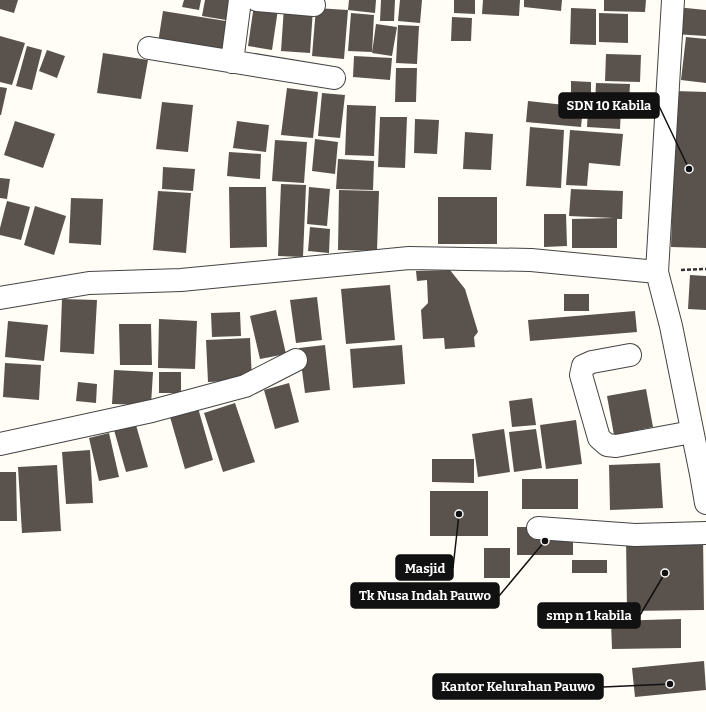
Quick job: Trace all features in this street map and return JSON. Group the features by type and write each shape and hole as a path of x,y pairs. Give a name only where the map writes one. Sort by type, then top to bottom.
{"street":[{"path":"232,62 240,0"},
{"path":"257,0 314,5"},
{"path":"674,0 657,272 671,326 702,474 706,503"},
{"path":"149,48 334,78"},
{"path":"0,298 89,283 181,280 409,258 531,260 657,272"},
{"path":"630,355 592,362 583,366 581,375 599,438 607,445 616,446 692,432"},
{"path":"0,444 152,411 245,386 296,360"},
{"path":"538,528 635,535 706,533"}],"building":[{"path":"0,0 18,0 14,13 0,9"},
{"path":"184,0 201,0 199,10 182,7"},
{"path":"205,0 230,0 226,20 202,16"},
{"path":"349,0 376,0 375,13 348,10"},
{"path":"381,0 395,0 394,21 380,21"},
{"path":"400,0 422,0 420,23 398,21"},
{"path":"454,0 475,0 475,14 454,13"},
{"path":"483,0 520,0 519,16 482,14"},
{"path":"524,0 562,0 561,11 524,7"},
{"path":"604,0 646,0 645,12 604,11"},
{"path":"254,5 278,9 272,50 248,46"},
{"path":"284,7 313,9 310,53 281,51"},
{"path":"676,7 706,10 706,36 674,34"},
{"path":"316,8 348,10 344,59 312,56"},
{"path":"571,8 596,9 596,45 570,44"},
{"path":"163,11 232,22 227,55 158,43"},
{"path":"351,13 374,15 372,52 348,51"},
{"path":"599,13 628,14 628,43 599,42"},
{"path":"452,17 472,18 471,41 451,41"},
{"path":"376,24 397,27 392,56 372,53"},
{"path":"398,25 419,26 417,64 396,63"},
{"path":"0,36 25,43 12,85 0,82"},
{"path":"686,37 706,39 706,83 681,80"},
{"path":"27,46 42,50 32,90 16,86"},
{"path":"47,50 65,56 57,78 39,71"},
{"path":"103,53 148,60 141,99 97,93"},
{"path":"606,54 641,55 640,82 605,81"},
{"path":"354,56 392,58 390,80 353,77"},
{"path":"396,68 417,68 416,102 395,102"},
{"path":"571,81 591,82 591,102 571,102"},
{"path":"596,83 630,84 629,104 595,103"},
{"path":"0,87 7,88 1,115 0,115"},
{"path":"287,88 318,92 313,138 281,135"},
{"path":"675,91 706,92 706,248 671,247"},
{"path":"322,93 345,95 340,138 318,136"},
{"path":"528,101 583,107 581,127 526,122"},
{"path":"162,102 193,105 188,152 156,149"},
{"path":"347,105 376,106 374,156 345,155"},
{"path":"588,107 621,108 620,129 587,127"},
{"path":"380,117 407,117 405,168 378,167"},
{"path":"415,119 439,120 437,154 414,153"},
{"path":"15,121 55,134 43,168 4,155"},
{"path":"237,121 269,125 266,152 233,148"},
{"path":"530,127 564,130 561,188 526,186"},
{"path":"570,130 623,134 620,166 589,163 587,186 566,185"},
{"path":"465,132 493,134 491,170 463,169"},
{"path":"315,139 338,142 335,174 312,171"},
{"path":"275,140 307,142 304,183 272,181"},
{"path":"229,152 261,154 260,179 227,176"},
{"path":"338,159 374,161 373,190 336,189"},
{"path":"163,167 195,169 193,191 162,189"},
{"path":"0,178 10,179 7,199 0,198"},
{"path":"281,184 306,185 303,257 278,256"},
{"path":"229,187 266,187 267,247 230,248"},
{"path":"309,187 330,189 327,226 307,224"},
{"path":"571,189 623,191 622,219 617,219 617,248 572,248 572,219 614,218 569,216"},
{"path":"339,190 379,191 377,251 338,250"},
{"path":"158,191 191,193 186,253 153,250"},
{"path":"438,197 497,197 497,244 438,244"},
{"path":"71,198 103,199 101,245 69,243"},
{"path":"7,201 30,207 21,240 0,235 0,228"},
{"path":"35,206 66,216 54,255 24,245"},
{"path":"544,214 566,214 567,246 544,247"},
{"path":"310,227 330,229 329,253 308,251"},
{"path":"450,270 465,289 478,332 474,337 475,347 445,349 444,338 423,339 421,310 428,303 427,280 417,281 416,271"},
{"path":"690,275 706,276 706,310 688,309"},
{"path":"390,285 395,340 346,344 341,289"},
{"path":"564,294 589,294 589,311 564,311"},
{"path":"317,297 322,340 296,343 290,300"},
{"path":"62,299 97,300 94,354 60,352"},
{"path":"276,310 286,354 260,359 250,316"},
{"path":"635,311 637,332 530,341 528,320"},
{"path":"240,312 241,336 212,337 211,313"},
{"path":"159,319 197,321 195,369 158,368"},
{"path":"8,321 48,325 44,361 5,357"},
{"path":"119,324 151,324 152,365 120,365"},
{"path":"250,338 252,380 208,382 206,340"},
{"path":"325,345 330,390 305,393 299,348"},
{"path":"402,345 405,384 353,388 350,349"},
{"path":"5,363 41,365 39,400 3,397"},
{"path":"114,370 153,372 151,405 112,404"},
{"path":"159,372 181,372 181,393 159,393"},
{"path":"78,382 97,384 96,403 76,401"},
{"path":"289,383 299,422 275,429 264,390"},
{"path":"646,389 653,427 614,435 607,396"},
{"path":"532,398 536,425 512,427 509,401"},
{"path":"196,401 213,460 185,469 168,410"},
{"path":"235,403 255,462 223,472 204,413"},
{"path":"576,420 582,464 546,469 540,425"},
{"path":"136,425 148,467 126,472 114,430"},
{"path":"504,429 510,472 478,477 472,434"},
{"path":"536,429 542,468 514,472 509,432"},
{"path":"109,433 119,477 99,481 89,438"},
{"path":"90,450 93,503 66,504 62,452"},
{"path":"432,459 474,459 474,483 432,482"},
{"path":"660,463 663,508 610,510 609,465"},
{"path":"57,465 61,531 22,533 18,467"},
{"path":"0,472 16,472 17,521 0,521"},
{"path":"522,479 578,479 578,509 522,509"},
{"path":"430,491 488,491 488,536 430,536"},
{"path":"517,527 573,527 573,555 517,555"},
{"path":"703,536 704,610 627,611 626,537"},
{"path":"484,548 510,548 510,578 484,578"},
{"path":"572,560 607,560 607,573 572,573"},
{"path":"681,619 681,648 612,649 611,621"},
{"path":"704,661 706,690 635,697 632,668"}],"place":[{"name":"SDN 10 Kabila","path":"689,169"},
{"name":"Masjid","path":"459,514"},
{"name":"Tk Nusa Indah Pauwo","path":"545,541"},
{"name":"smp n 1 kabila","path":"665,573"},
{"name":"Kantor Kelurahan Pauwo","path":"670,684"}]}
